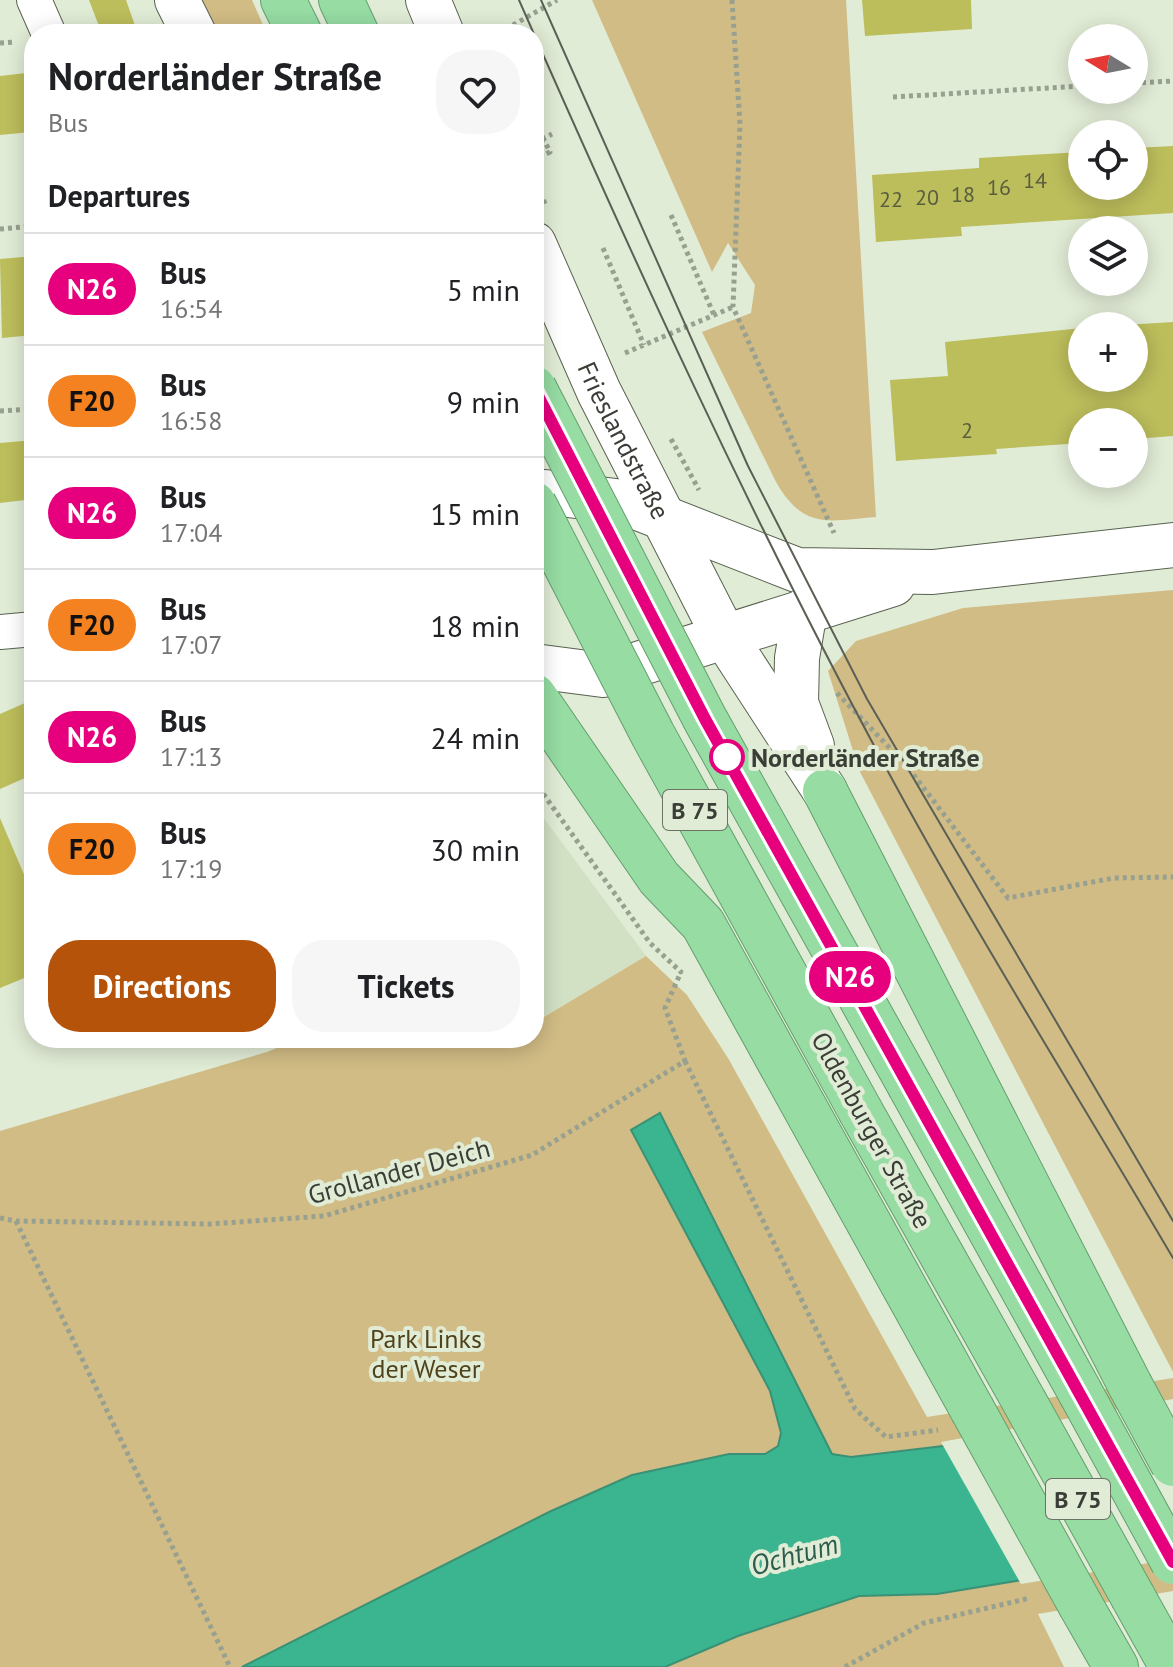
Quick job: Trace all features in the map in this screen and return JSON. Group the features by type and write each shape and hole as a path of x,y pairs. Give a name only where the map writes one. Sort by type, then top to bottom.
{"highway":[{"path":"283,0 295,24"},
{"path":"341,0 352,24"},
{"name":"Oldenburger Straße","path":"544,407 705,719 1173,1562"},
{"name":"Oldenburger Straße","path":"544,523 653,735 1172,1667"},
{"path":"544,711 659,878 703,924 1116,1667"},
{"path":"825,791 1173,1464"}],"street":[{"path":"34,0 45,24"},
{"path":"177,0 189,24"},
{"path":"428,0 438,24"},
{"name":"Frieslandstraße","path":"544,267 599,392 667,519 723,634 825,791"},
{"path":"544,492 623,502 797,570 933,572 1173,545"},
{"path":"544,667 603,675 723,634 933,572"},
{"path":"805,610 796,674 796,703 825,791"},
{"path":"0,632 24,630"}],"path":[{"path":"515,24 557,0"},
{"path":"732,0 740,124 733,307 852,571"},
{"path":"1148,82 1173,81"},
{"path":"893,97 1068,87"},
{"path":"544,138 552,134"},
{"path":"544,140 550,152 544,155"},
{"path":"671,215 714,315"},
{"path":"0,229 24,227"},
{"path":"603,248 644,345"},
{"path":"613,358 733,307"},
{"path":"0,411 24,410"},
{"name":"Frieslandstraße","path":"669,437 678,446 725,542"},
{"path":"832,687 906,765 1008,898 1114,878 1173,877"},
{"path":"681,972 665,1008 685,1061 855,1409 886,1437 925,1432"},
{"name":"Grollander Deich","path":"0,1218 16,1221 210,1224 324,1216 532,1155 685,1061"},
{"path":"16,1221 230,1667"},
{"path":"845,1667 924,1623 1018,1600"}],"shaded area":[{"path":"544,818 646,956 544,1017"}],"green space":[{"path":"202,0 252,0 263,24 213,24"},
{"path":"592,0 846,0 876,517 818,519 797,508 776,482 702,332 751,313 755,285 728,243 712,272"},
{"path":"1173,590 1173,1372 859,770 828,671 856,641 963,608"},
{"name":"Park Links der Weser","path":"646,956 687,995 728,1058 927,1417 1173,1378 1173,1591 1038,1614 1064,1667 0,1667 0,1131 277,1048 544,1048 544,1017"}],"water":[{"name":"Ochtum","path":"660,1113 832,1454 851,1457 943,1446 1173,1403 1173,1555 937,1594 859,1596 738,1636 665,1667 242,1667 549,1512 632,1475 729,1454 765,1454 778,1446 781,1433 770,1391 631,1130"}],"pier":[{"path":"1173,1399 1173,1559 1021,1584 941,1442"}],"building":[{"path":"89,0 126,0 134,24 98,24"},
{"path":"862,0 971,0 972,29 865,36"},
{"path":"24,73 24,133 0,135 0,76"},
{"path":"1173,146 1173,213 1068,216 1068,220 961,227 962,236 876,242 872,175 979,168 979,158 1068,153 1068,200 1148,200 1148,147"},
{"path":"24,257 24,336 2,338 0,259"},
{"path":"1173,322 1173,436 1148,438 1148,408 1068,408 1068,444 996,449 997,454 896,461 890,380 948,376 945,342 1068,329 1068,392 1148,392 1148,324"},
{"path":"24,441 24,500 0,503 0,443"},
{"path":"24,703 24,778 0,789 0,714"},
{"path":"0,818 24,874 24,978 0,988"}],"tram line":[{"path":"519,0 530,24"},
{"path":"541,0 748,466 867,699 1173,1221"},
{"path":"544,56 694,386 835,672 954,890 1173,1258"}],"bus line":[{"name":"N26","path":"544,407 705,719 1173,1562"}],"place":[{"name":"Norderländer Straße","path":"727,757"}]}
